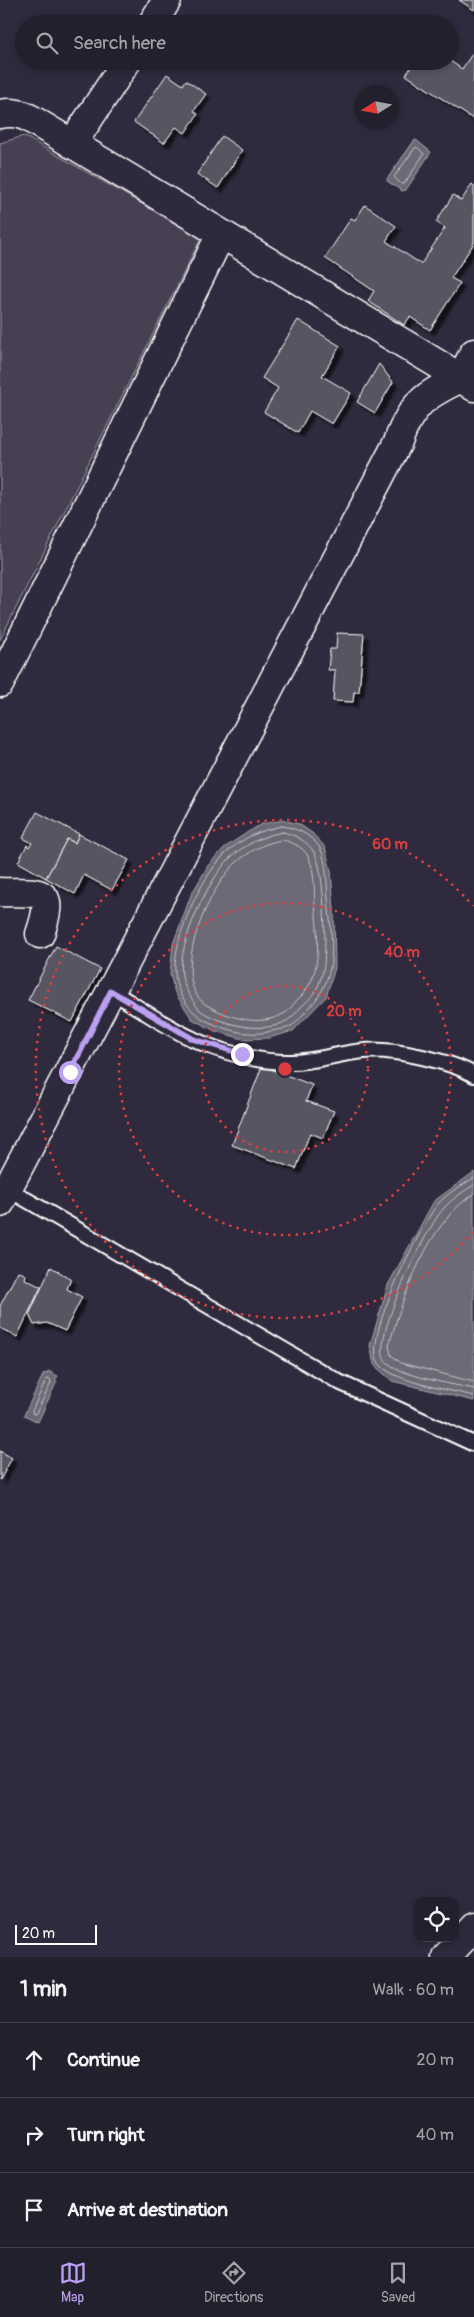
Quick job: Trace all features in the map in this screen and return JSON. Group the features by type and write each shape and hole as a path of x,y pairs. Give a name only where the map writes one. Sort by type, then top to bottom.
{"main road":[{"path":"158,15 167,0"},
{"path":"72,144 121,70"},
{"path":"0,114 10,112 21,114 467,383"},
{"path":"0,683 221,234"},
{"path":"467,383 474,353"},
{"path":"4,1196 393,451 405,421 418,403 436,390 467,383"},
{"path":"0,892 35,892 44,898 48,908 40,934"},
{"path":"446,1957 474,1927"}],"lane":[{"path":"111,991 193,1039 225,1051 288,1062 318,1060 365,1051 413,1054 474,1075"},
{"path":"4,1196 339,1382 474,1444"}],"shaded area":[{"path":"24,136 201,238 0,640 0,143"}],"water":[{"path":"416,140 431,152 406,190 402,191 387,181 387,179"},
{"path":"283,820 299,824 312,833 325,847 331,871 335,968 326,997 293,1031 269,1038 243,1039 215,1031 192,1019 175,993 170,974 173,944 191,895 209,864 224,848 248,832 262,824"},
{"path":"474,1172 474,1401 392,1381 374,1365 370,1345 388,1285 434,1201"},
{"path":"48,1371 58,1376 38,1422 24,1415 44,1373 47,1374"}],"building":[{"path":"459,0 474,0 474,10"},
{"path":"474,51 473,119 406,75 409,70 459,70 459,67 462,69"},
{"path":"167,74 183,85 186,80 206,94 194,111 198,114 185,133 176,127 164,143 134,122"},
{"path":"222,136 242,150 218,188 197,174"},
{"path":"472,184 474,186 474,243 451,278 460,283 430,330 410,317 404,325 368,301 374,291 325,258 351,218 355,220 365,205 396,226 386,241 421,264 445,228 436,222 453,195 461,201"},
{"path":"298,320 340,346 322,376 351,393 332,424 310,411 298,433 264,412 278,388 262,378"},
{"path":"379,364 393,382 375,413 357,402"},
{"path":"337,633 364,634 359,692 354,692 353,702 333,701 335,670 328,670 330,649 336,649"},
{"path":"37,812 79,834 75,843 67,839 46,878 18,862 27,845 29,847 32,843 23,838"},
{"path":"79,834 129,860 112,890 84,875 75,894 46,878 67,839 75,843"},
{"path":"56,946 100,969 72,1022 28,1000"},
{"path":"262,1066 312,1085 306,1101 334,1111 323,1138 310,1133 296,1169 232,1145"},
{"path":"51,1267 71,1279 67,1289 82,1297 65,1331 47,1323 34,1325 29,1315"},
{"path":"18,1271 26,1275 25,1279 41,1287 17,1337 0,1328 0,1306"},
{"path":"0,1451 12,1458 0,1480"}],"route":[{"path":"70,1072 111,991 193,1039 225,1051 242,1054"}]}
